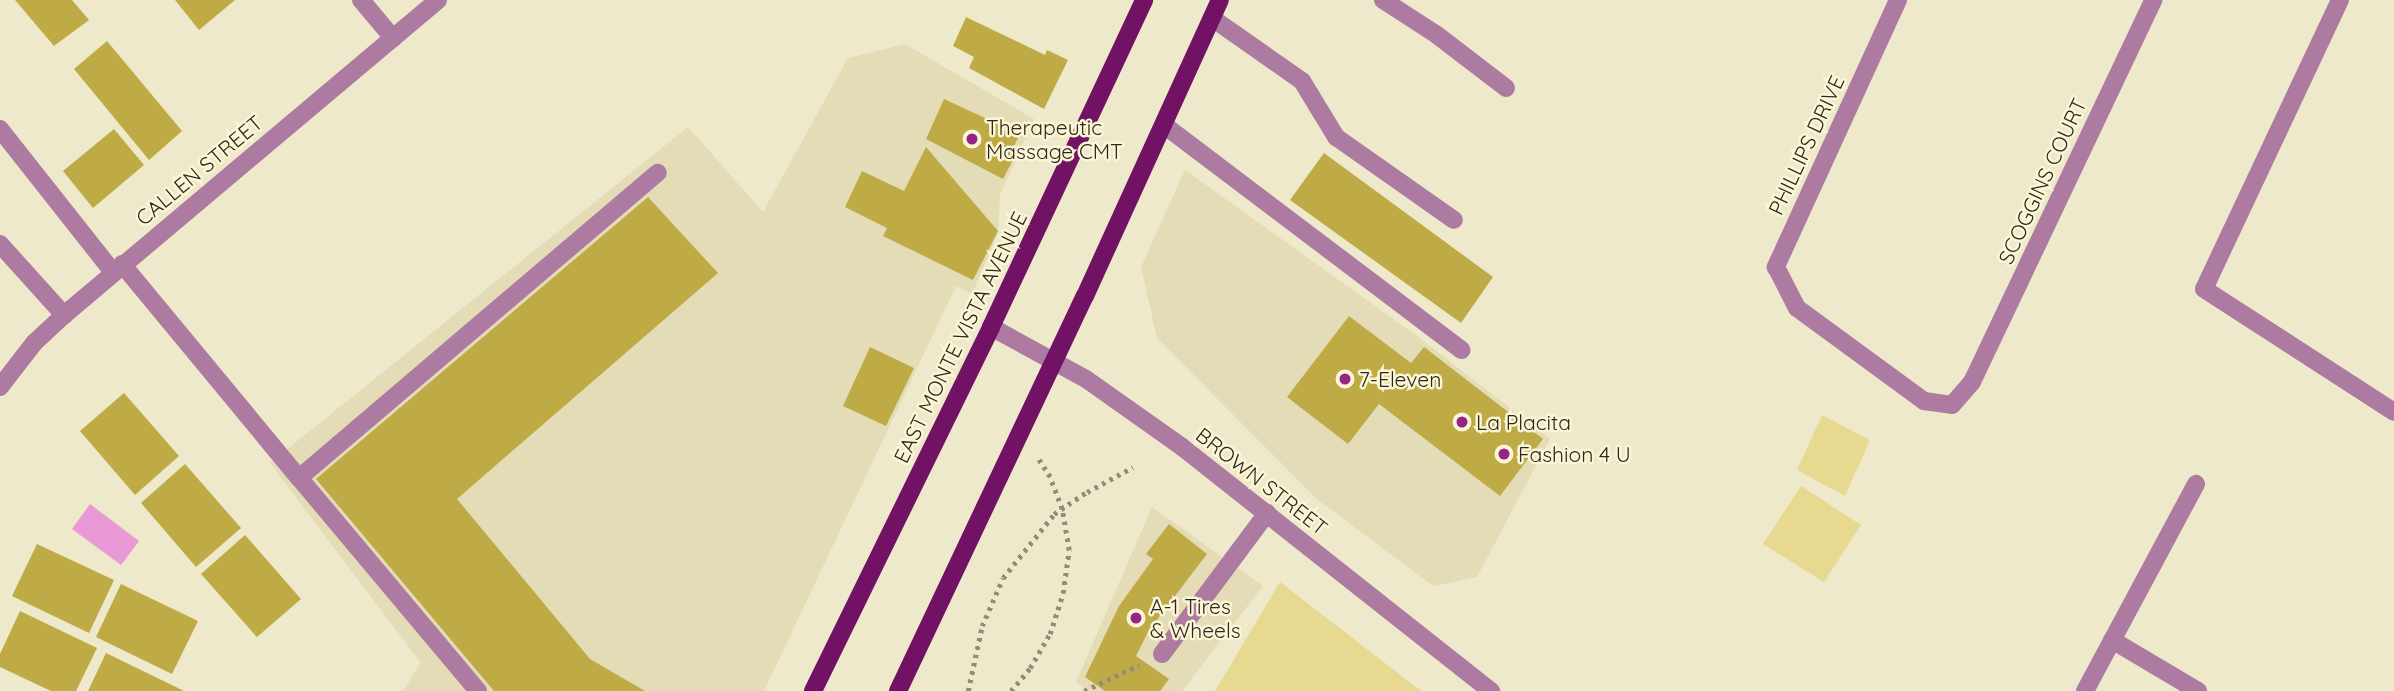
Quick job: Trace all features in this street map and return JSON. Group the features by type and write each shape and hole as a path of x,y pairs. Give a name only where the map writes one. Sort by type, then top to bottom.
{"main road":[{"name":"EAST MONTE VISTA AVENUE","path":"813,691 991,327 1144,0"},
{"path":"898,691 1220,0"}],"street":[{"path":"361,0 393,38"},
{"name":"CALLEN STREET","path":"0,387 34,343 117,268 438,0"},
{"path":"1383,0 1437,35 1506,88"},
{"name":"PHILLIPS DRIVE","path":"1898,0 1776,267 1797,308 1924,401 1952,405 1972,382"},
{"name":"SCOGGINS COURT","path":"1972,382 2153,0"},
{"path":"2340,0 2204,289 2394,412"},
{"path":"1212,18 1302,81 1336,137 1454,220"},
{"path":"1164,125 1461,350"},
{"path":"0,129 478,691"},
{"path":"299,478 658,173"},
{"path":"0,244 64,315"},
{"name":"BROWN STREET","path":"991,327 1086,379 1182,447 1491,691"},
{"path":"2085,691 2196,485"},
{"path":"1162,654 1267,513"},
{"path":"2112,640 2198,691"}],"path":[{"path":"1011,691 1030,668 1050,634 1063,593 1069,550 1062,509 1051,477 1032,450"},
{"path":"968,691 982,625 1003,578 1054,514 1133,467"},
{"path":"1084,691 1162,654"}],"shaded area":[{"path":"905,44 1034,119 1000,195 998,233 972,294 956,286 764,691 403,691 421,663 270,463 688,127 763,212 848,58"},
{"path":"1185,170 1421,339 1550,439 1477,577 1433,586 1318,500 1157,338 1141,267"},
{"path":"1822,415 1870,440 1845,496 1797,470"},
{"path":"1801,486 1861,525 1824,582 1763,544"},
{"path":"90,504 139,541 121,565 72,529"},
{"path":"1152,507 1263,586 1182,691 1088,691 1076,682"},
{"path":"1280,582 1421,691 1215,691"}],"building":[{"path":"15,0 72,0 89,20 54,46"},
{"path":"175,0 235,0 199,30"},
{"path":"966,17 1045,55 1047,50 1068,60 1044,109 969,68 974,57 953,46"},
{"path":"107,41 182,131 149,160 74,69"},
{"name":"Therapeutic Massage CMT","path":"944,99 1000,125 999,128 1018,138 1010,154 1015,156 1003,179 926,139"},
{"path":"114,129 144,165 93,208 63,171"},
{"path":"926,147 998,231 973,280 883,236 887,228 845,207 862,171 904,191"},
{"path":"1324,153 1493,277 1461,323 1290,200"},
{"path":"648,197 718,273 457,499 590,659 645,691 494,691 316,479"},
{"path":"1349,316 1411,363 1424,347 1543,439 1500,496 1379,404 1348,444 1287,397"},
{"path":"870,347 914,368 886,426 843,406"},
{"path":"124,393 179,456 135,495 80,431"},
{"path":"185,464 241,528 196,567 141,503"},
{"name":"A-1 Tires & Wheels","path":"1169,524 1207,554 1149,630 1136,656 1169,679 1160,691 1105,691 1085,677 1119,606 1153,559 1146,554"},
{"path":"245,535 301,599 257,637 201,574"},
{"path":"37,544 114,580 89,633 12,596"},
{"path":"121,584 198,621 172,674 96,637"},
{"path":"20,611 97,648 76,691 51,691 0,667 0,654"},
{"path":"106,653 184,691 88,691"}],"place":[{"name":"Therapeutic Massage CMT","path":"972,139"},
{"name":"7-Eleven","path":"1345,379"},
{"name":"La Placita","path":"1462,422"},
{"name":"Fashion 4 U","path":"1504,454"},
{"name":"A-1 Tires & Wheels","path":"1136,618"}]}
